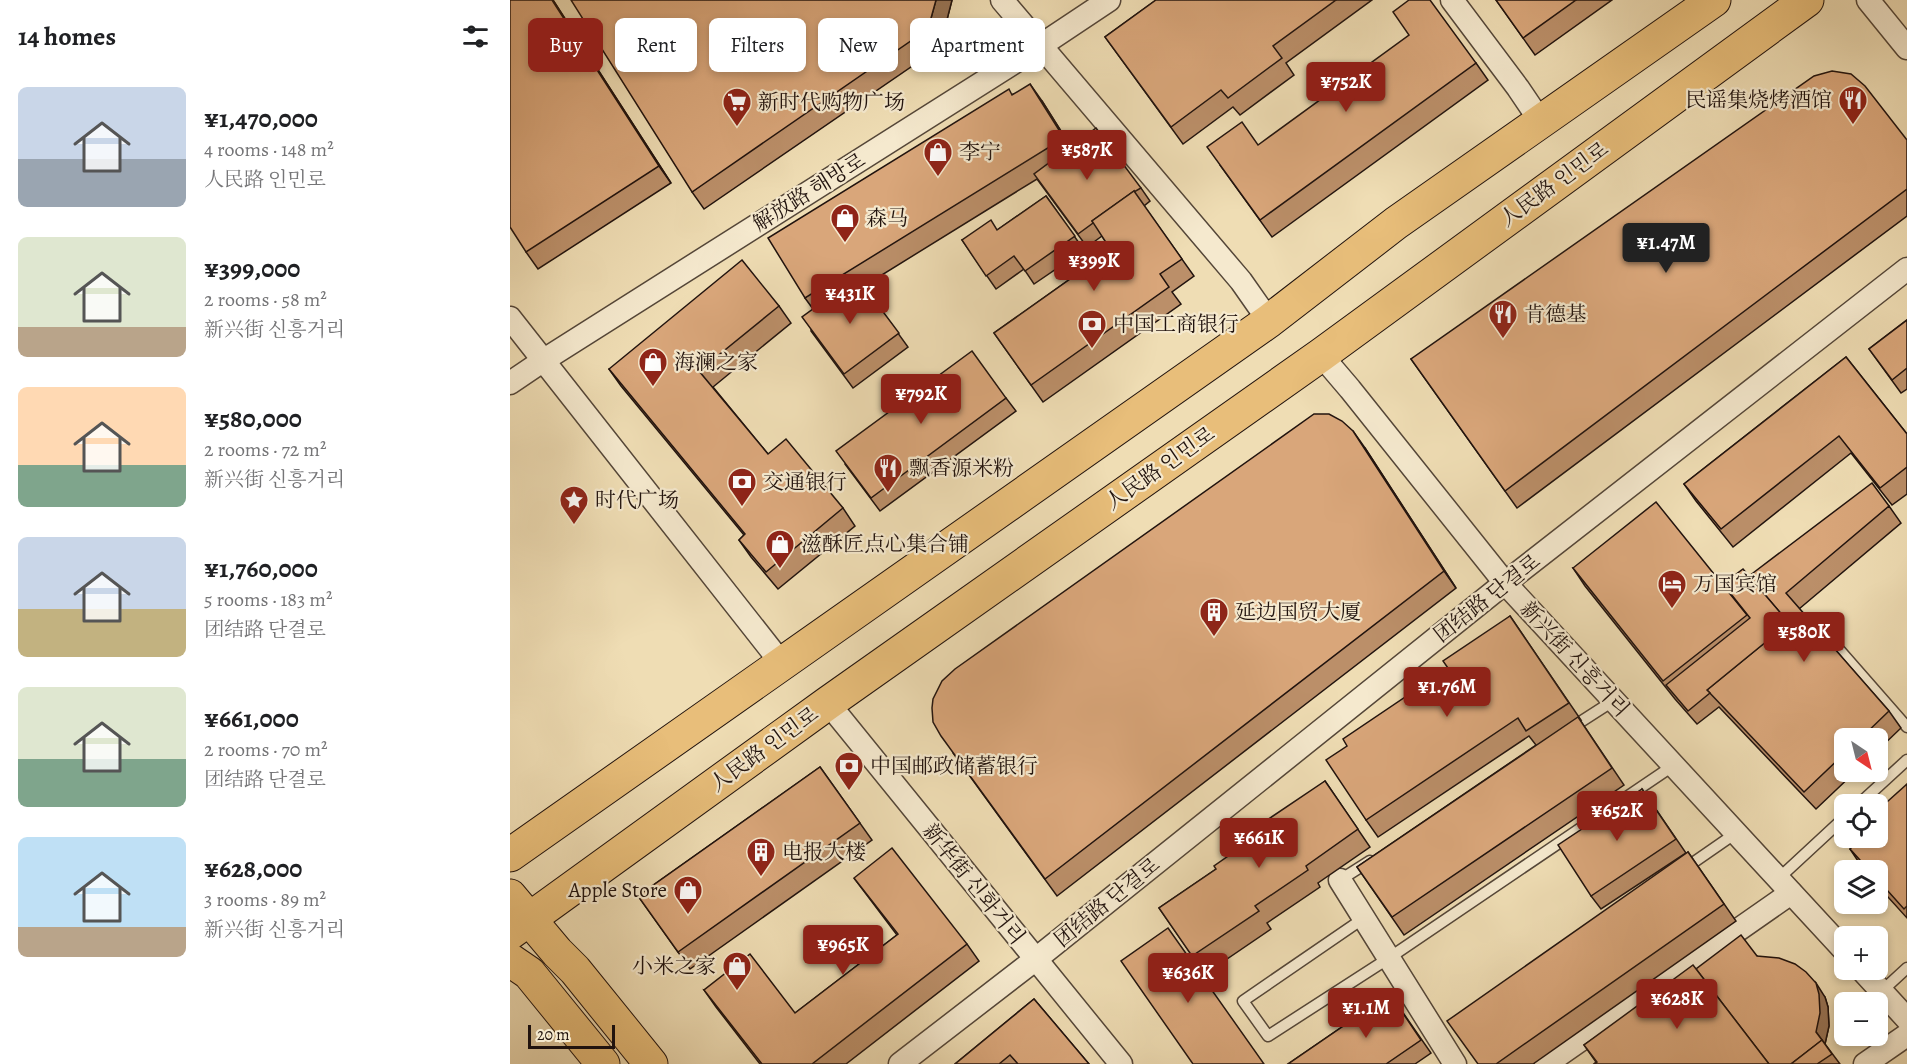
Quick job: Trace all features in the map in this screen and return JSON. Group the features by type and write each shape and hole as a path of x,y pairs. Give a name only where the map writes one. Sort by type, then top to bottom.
{"main road":[{"path":"510,855 1269,321 1396,224 1713,0"},
{"name":"人民路 인민로","path":"516,916 828,703 1321,355 1807,0"},
{"path":"516,916 575,970 651,1064"},
{"path":"510,960 529,973 603,1064"}],"street":[{"path":"1002,0 1017,18"},
{"name":"解放路 해방로","path":"1045,43 1108,0"},
{"path":"1452,0 1541,122"},
{"path":"1868,0 1907,48"},
{"path":"1045,52 1241,281 1269,321"},
{"name":"解放路 해방로","path":"510,383 999,72"},
{"name":"团结路 단결로","path":"900,1064 1036,959 1505,583 1907,270"},
{"path":"510,318 783,664"},
{"name":"新兴街 신흥거리","path":"1321,355 1350,388 1505,583 1834,939"},
{"name":"新华街 신화거리","path":"828,703 1120,1064"},
{"path":"1340,880 1389,958 1446,1038 1455,1064"},
{"path":"1546,1064 1784,886"},
{"path":"1872,980 1907,1019"},
{"path":"1865,1064 1907,1035"}],"lane":[{"path":"1822,630 1907,727"},
{"path":"1564,733 1613,700"},
{"path":"1870,794 1907,760"},
{"path":"1364,918 1243,1001 1268,1036 1389,958 1674,764"},
{"path":"1784,886 1834,829"},
{"path":"1679,873 1736,833"},
{"path":"1340,880 1379,855"},
{"path":"1882,991 1907,968"}],"building":[{"path":"510,0 552,0 564,18 528,18 528,72 598,72 659,166 526,252 510,227"},
{"path":"571,0 936,0 931,18 910,18 910,41 898,50 898,18 818,18 818,72 866,72 692,192 616,72 697,72 697,18 615,18 615,70 603,51 603,18 582,18"},
{"path":"1156,0 1336,0 1273,46 1282,58 1228,98 1221,90 1171,127 1105,37"},
{"path":"1409,0 1430,0 1476,63 1260,220 1207,147 1242,122 1258,145 1409,35 1393,12"},
{"path":"1496,0 1576,0 1523,38"},
{"path":"1832,71 1851,74 1865,86 1907,140 1907,189 1505,491 1411,359 1814,76"},
{"path":"1030,84 1064,138 805,298 768,238 1009,89 1012,95"},
{"path":"1096,128 1141,188 1092,221 1093,223 1078,234 1034,174"},
{"path":"1134,191 1182,259 1160,274 1169,287 1031,385 994,333 1111,250 1092,221"},
{"path":"1046,196 1075,236 1025,271 1014,256 986,276 962,240 991,220 997,230"},
{"path":"742,260 779,306 699,371 768,454 786,439 843,508 766,572 739,540 745,534 609,369"},
{"path":"857,277 899,333 844,374 802,317"},
{"path":"1907,320 1907,368 1892,380 1869,349"},
{"path":"972,351 1006,398 871,498 836,451"},
{"path":"1846,357 1907,434 1907,467 1880,488 1839,436 1721,529 1684,484"},
{"name":"延边国贸大厦","path":"1314,414 1329,414 1342,421 1353,431 1444,571 1045,879 933,722 933,699 942,681 955,669"},
{"path":"1872,483 1889,506 1786,593 1889,711 1871,728 1834,728 1834,763 1804,792 1707,690 1789,623 1749,576"},
{"path":"1656,502 1747,615 1663,681 1573,568"},
{"path":"1743,569 1789,623 1707,690 1710,693 1688,711 1666,685 1750,618 1723,584"},
{"path":"1510,616 1569,703 1526,731 1518,718 1366,820 1326,760 1347,746 1343,739 1448,668 1443,661"},
{"path":"1578,717 1612,768 1392,917 1357,867"},
{"name":"电报大楼","path":"820,767 860,823 678,952 638,896"},
{"path":"1325,781 1358,829 1306,866 1308,870 1255,906 1259,911 1192,956 1159,908 1216,869 1214,866 1271,826 1267,820"},
{"path":"1907,784 1907,906 1904,909 1888,891 1888,860 1860,860 1850,849 1888,848 1888,801"},
{"path":"1642,789 1676,839 1591,896 1558,845"},
{"path":"892,848 967,944 812,1064 762,1064 704,990 750,954 795,1013 898,934 854,878"},
{"path":"1688,852 1724,904 1496,1064 1478,1064 1447,1021"},
{"path":"1168,928 1264,1064 1193,1064 1121,961"},
{"path":"1741,935 1757,956 1779,958 1795,964 1816,983 1820,1013 1816,1032 1822,1040 1791,1064 1769,1064 1696,969"},
{"path":"1693,965 1769,1064 1594,1064 1597,1062 1584,1045"},
{"path":"1390,994 1421,1040 1386,1064 1288,1064"},
{"path":"1034,999 1089,1064 1018,1064 1010,1055 999,1064 955,1064"},
{"path":"1822,1040 1832,1054 1817,1064 1791,1064"}],"place":[{"name":"民谣集烧烤酒馆","path":"1853,126"},
{"name":"新时代购物广场","path":"737,128"},
{"name":"李宁","path":"938,178"},
{"name":"森马","path":"845,244"},
{"name":"肯德基","path":"1503,340"},
{"name":"中国工商银行","path":"1092,350"},
{"name":"海澜之家","path":"653,388"},
{"name":"飘香源米粉","path":"888,494"},
{"name":"交通银行","path":"742,508"},
{"name":"时代广场","path":"574,526"},
{"name":"滋酥匠点心集合铺","path":"780,570"},
{"name":"万国宾馆","path":"1672,610"},
{"name":"延边国贸大厦","path":"1214,638"},
{"name":"中国邮政储蓄银行","path":"849,792"},
{"name":"电报大楼","path":"761,878"},
{"name":"Apple Store","path":"688,916"},
{"name":"小米之家","path":"737,992"}]}
